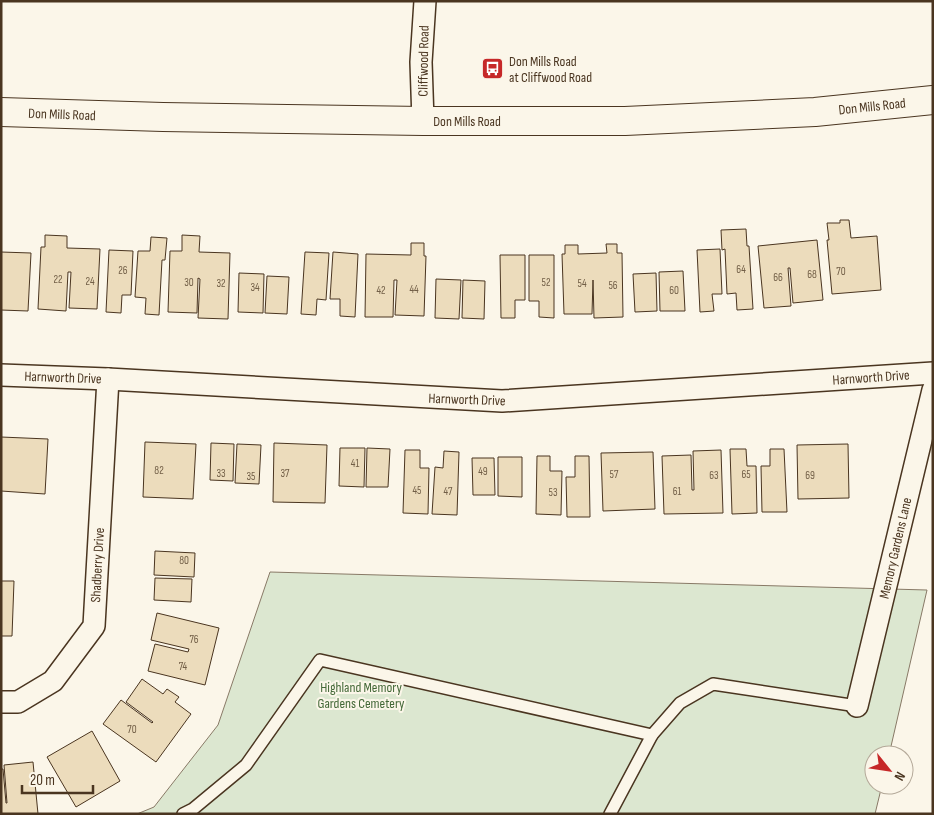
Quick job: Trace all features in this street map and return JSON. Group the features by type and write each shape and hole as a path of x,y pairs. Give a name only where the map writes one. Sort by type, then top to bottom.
{"main road":[{"name":"Don Mills Road","path":"1,112 163,117 423,121 625,121 814,112 933,100"}],"street":[{"name":"Cliffwood Road","path":"423,121 421,62 425,1"},
{"name":"Harnworth Drive","path":"1,375 108,379 502,401 933,374"},
{"name":"Shadberry Drive","path":"1,702 18,702 53,681 94,626 108,379"},
{"name":"Memory Gardens Lane","path":"857,706 933,390"}],"lane":[{"path":"184,814 193,810 246,765 320,660 652,735"},
{"path":"610,814 652,735 680,703 713,684 857,706"}],"green space":[{"name":"Highland Memory Gardens Cemetery","path":"270,572 927,590 891,745 864,745 864,795 880,795 875,814 137,814 154,807 218,725"}],"building":[{"path":"840,220 849,220 851,238 877,236 881,290 832,294 827,223 840,223"},
{"path":"746,229 747,246 749,246 753,309 737,310 736,293 727,294 725,249 722,250 721,230"},
{"path":"45,235 67,236 67,248 100,249 97,309 69,308 71,272 68,272 66,311 38,309 41,247 45,247"},
{"path":"182,235 200,236 199,252 230,253 228,319 198,318 200,279 198,278 197,313 168,312 170,251 182,251"},
{"path":"151,237 167,238 165,260 162,260 159,315 145,314 146,298 135,297 138,251 150,251"},
{"path":"817,240 823,300 793,303 790,268 788,268 791,306 764,308 758,246"},
{"path":"411,243 424,243 424,256 426,256 424,316 395,315 397,280 394,280 393,317 365,317 366,254 411,255"},
{"path":"606,244 617,244 617,253 622,253 623,317 594,318 593,280 592,314 564,314 562,254 565,254 565,245 578,245 578,254 607,253"},
{"path":"720,249 722,294 712,294 714,311 700,312 697,250"},
{"path":"109,250 133,251 131,295 122,295 121,313 106,312"},
{"path":"1,252 31,253 28,311 1,310"},
{"path":"305,252 329,253 326,300 317,299 316,315 301,314"},
{"path":"333,252 358,254 355,317 340,316 340,299 330,299"},
{"path":"500,255 525,255 525,300 515,300 515,318 501,318"},
{"path":"529,255 554,255 554,318 539,317 539,301 529,301"},
{"path":"683,271 685,311 660,311 659,272"},
{"path":"239,273 264,274 263,313 238,312"},
{"path":"656,273 657,311 635,312 633,274"},
{"path":"267,276 289,277 287,314 265,313"},
{"path":"436,279 461,280 459,319 435,318"},
{"path":"463,280 485,281 484,319 462,318"},
{"path":"1,437 48,439 45,494 1,491"},
{"path":"145,442 196,444 193,499 143,497"},
{"path":"211,443 234,444 233,481 210,480"},
{"path":"274,443 327,445 325,503 273,502"},
{"path":"237,444 261,445 259,484 235,483"},
{"path":"848,444 849,498 798,499 797,445"},
{"path":"340,448 365,448 364,487 339,486"},
{"path":"367,448 390,449 388,487 366,487"},
{"path":"730,449 746,449 747,466 756,466 757,513 732,514"},
{"path":"770,449 784,449 787,512 762,512 761,466 770,466"},
{"path":"405,450 420,450 420,468 429,468 428,514 403,513"},
{"path":"721,450 723,513 664,514 662,456 691,455 692,490 694,490 693,451"},
{"path":"444,451 459,452 457,515 432,514 435,467 443,468"},
{"path":"653,452 655,509 603,511 601,453"},
{"path":"537,456 550,456 550,471 562,471 561,515 536,514"},
{"path":"575,456 589,456 590,517 567,517 566,477 575,477"},
{"path":"498,457 522,457 522,497 498,496"},
{"path":"472,458 494,458 495,495 473,495"},
{"path":"155,551 195,553 194,577 154,575"},
{"path":"155,578 192,579 191,602 154,600"},
{"path":"1,581 14,581 12,636 1,636"},
{"path":"157,613 219,628 205,685 148,671 155,644 188,652 189,649 151,640"},
{"path":"142,679 163,694 167,689 179,697 175,702 191,714 156,762 103,724 121,700 153,722 126,702"},
{"path":"92,731 120,781 76,807 47,757"},
{"path":"33,762 38,814 1,814 1,769 3,769 7,803 4,765"}],"place":[{"name":"Don Mills Road at Cliffwood Road","path":"493,69"}]}
